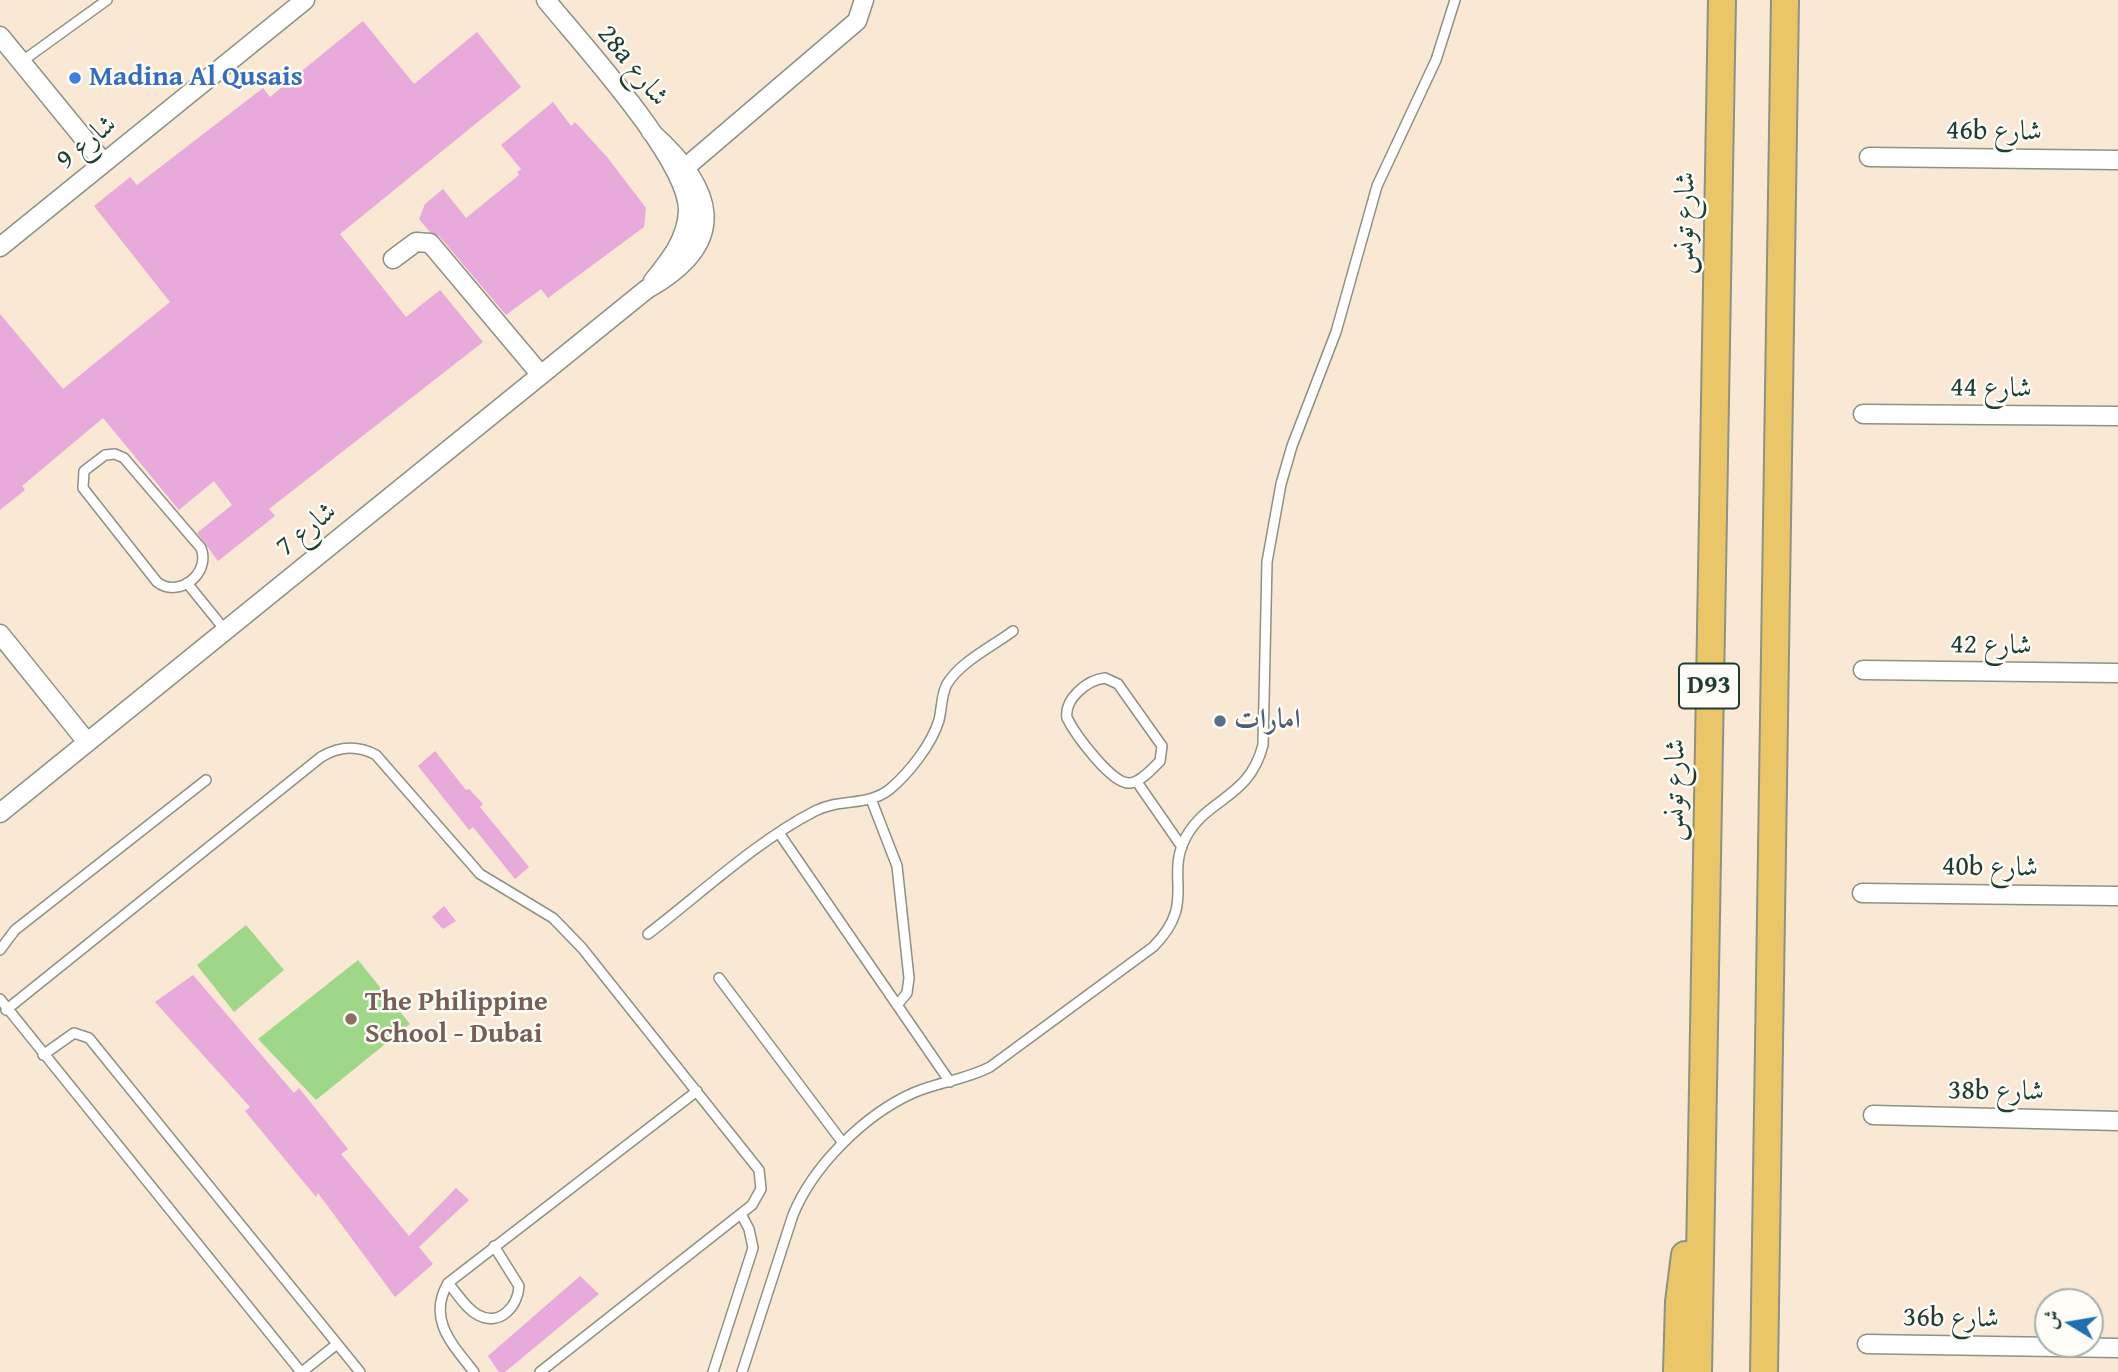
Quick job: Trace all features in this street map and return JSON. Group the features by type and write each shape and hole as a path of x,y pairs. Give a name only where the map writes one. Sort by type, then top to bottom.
{"main road":[{"name":"شارع تونس","path":"1698,1372 1722,0"},
{"name":"D93","path":"1764,1372 1785,0"},
{"path":"1677,1372 1683,1266 1700,1196"}],"street":[{"name":"شارع 9","path":"0,247 305,0"},
{"name":"28a شارع","path":"546,0 651,131 686,167 703,203 702,237 682,267 647,289"},
{"path":"686,167 857,21 864,0"},
{"path":"0,36 104,163"},
{"name":"28a شارع","path":"647,289 680,243 688,207 676,170 651,131"},
{"name":"46b شارع","path":"1868,157 2118,160"},
{"path":"393,260 416,242 430,243 541,375"},
{"name":"شارع 7","path":"0,813 647,289"},
{"name":"شارع 44","path":"1863,414 2118,416"},
{"path":"0,634 87,742"},
{"name":"شارع 42","path":"1863,670 2118,673"},
{"name":"40b شارع","path":"1862,892 2118,896"},
{"name":"38b شارع","path":"1873,1115 2118,1121"},
{"name":"36b شارع","path":"1867,1344 2118,1348"}],"lane":[{"path":"21,62 107,0"},
{"path":"742,1372 801,1194 827,1158 895,1103 931,1086 990,1067 1164,936 1177,910 1182,847 1192,828 1245,783 1260,758 1264,730 1267,562 1281,484 1292,446 1336,332 1377,186 1431,71 1455,0"},
{"path":"105,455 124,458 201,548 202,567 187,583 169,589 157,582 85,493 81,483 84,471 105,455"},
{"path":"187,583 225,630"},
{"path":"648,934 779,833 822,807 841,802 871,800 894,785 932,738 940,716 942,695 952,677 1013,631"},
{"path":"1105,678 1118,684 1162,746 1160,761 1137,782 1123,783 1112,776 1067,718 1068,704 1072,698 1098,679 1105,678"},
{"path":"6,1010 321,757 342,748 355,748 366,750 385,762 480,874 503,891 536,906 568,933 760,1170 761,1189 758,1198 741,1214 540,1372"},
{"path":"0,950 15,930 206,780"},
{"path":"1137,782 1182,847"},
{"path":"871,800 898,875 909,978 907,993 897,1005"},
{"path":"779,833 950,1082"},
{"path":"719,978 843,1143"},
{"path":"0,999 6,1010 301,1372 337,1344"},
{"path":"43,1055 75,1033 89,1038 360,1372"},
{"path":"474,1372 443,1330 439,1318 442,1293 448,1283 697,1091"},
{"path":"713,1372 753,1248 749,1229 741,1214"},
{"path":"448,1283 478,1315 495,1318 511,1310 516,1303 519,1286 494,1246"}],"green space":[{"path":"246,925 284,970 234,1012 197,965"},
{"path":"358,960 410,1024 316,1100 258,1039"}],"building":[{"path":"363,21 414,84 477,32 521,87 340,234 406,317 440,290 483,342 269,509 275,516 218,561 197,533 232,505 214,481 179,510 103,418 22,486 25,490 0,510 0,314 63,389 170,302 94,206 130,177 137,185 263,88 270,97"},
{"path":"553,102 571,126 575,122 607,157 646,208 644,227 548,298 541,289 506,315 439,236 430,232 419,219 425,204 443,189 466,218 519,175 517,172 521,169 501,145"},
{"path":"435,751 466,790 469,789 483,804 480,807 529,867 515,879 473,827 469,830 418,766"},
{"path":"444,906 456,921 443,929 432,917"},
{"path":"193,975 294,1093 299,1088 348,1149 341,1154 409,1236 456,1188 469,1200 419,1247 433,1264 395,1297 318,1193 316,1197 245,1111 250,1107 155,1002"},
{"path":"580,1276 599,1294 505,1372 499,1372 488,1356"}],"place":[{"name":"Madina Al Qusais","path":"75,78"},
{"name":"امارات","path":"1220,721"},
{"name":"The Philippine School - Dubai","path":"351,1019"}]}
